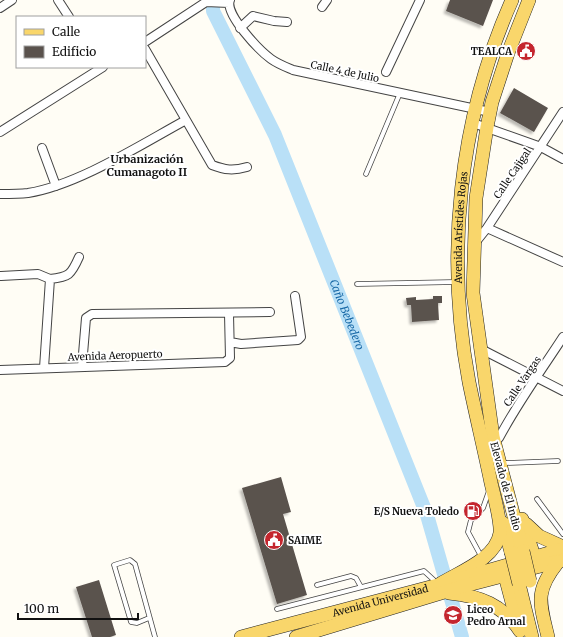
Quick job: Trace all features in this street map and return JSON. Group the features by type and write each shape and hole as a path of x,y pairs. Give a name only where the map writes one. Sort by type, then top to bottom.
{"main road":[{"name":"Avenida Arístides Rojas","path":"486,459 468,374 458,282 457,244 463,176 475,108 501,24 512,0"},
{"name":"Avenida Arístides Rojas","path":"484,387 473,293 476,198 490,112 508,53 529,0"},
{"name":"Elevado de El Indio","path":"484,387 520,567"},
{"name":"Elevado de El Indio","path":"484,387 521,516 520,567 525,635"},
{"path":"440,587 464,583 482,559 495,546 500,532 486,459"},
{"name":"Elevado de El Indio","path":"486,459 543,637"},
{"path":"521,516 539,536 563,548"},
{"path":"520,567 563,548"},
{"path":"520,567 560,561"},
{"path":"548,637 542,612 541,593 546,579 560,561"},
{"name":"Avenida Universidad","path":"464,583 520,567"},
{"name":"Avenida Universidad","path":"241,637 440,587 464,583 520,567"},
{"path":"464,583 511,617 525,635"},
{"name":"Avenida Universidad","path":"296,637 440,587"}],"street":[{"path":"0,8 12,0"},
{"path":"58,0 68,16"},
{"path":"322,7 327,0"},
{"path":"386,72 420,0"},
{"path":"146,41 202,2 230,1"},
{"name":"Calle 4 de Julio","path":"230,1 230,11 240,28 271,59 293,70 490,112"},
{"path":"240,28 253,16 286,22"},
{"path":"146,51 212,164 223,169 234,171 247,167"},
{"path":"0,132 100,68"},
{"name":"Calle Cajigal","path":"474,244 487,228 563,112"},
{"path":"0,194 27,193 56,186 80,177 186,120"},
{"path":"473,123 541,147 563,159"},
{"path":"42,148 56,186"},
{"path":"487,228 563,262"},
{"path":"1,276 38,274 50,279 66,277 72,271 79,257"},
{"path":"44,368 50,279"},
{"path":"229,314 230,342 241,344 298,340 301,337 296,296"},
{"path":"82,366 86,318 92,314 229,314 270,312"},
{"name":"Calle Vargas","path":"499,438 524,394 563,337"},
{"name":"Avenida Aeropuerto","path":"0,370 225,362 230,358 230,342"},
{"path":"479,348 563,391"}],"lane":[{"path":"366,174 401,93"},
{"path":"357,284 458,282"},
{"path":"506,463 558,461"},
{"path":"482,559 479,550 474,547 468,532 471,520 482,508 492,485"},
{"path":"537,499 563,534"},
{"path":"149,618 137,623 131,622 114,565 130,560 135,564 155,637"},
{"path":"277,609 424,571 440,587"},
{"path":"317,585 351,576 356,578 361,587"}],"building":[{"path":"450,0 493,0 483,26 446,11"},
{"path":"514,88 548,108 534,132 500,113"},
{"path":"433,296 442,296 442,303 438,303 439,320 412,322 411,305 407,305 406,298 416,297 416,300 433,299"},
{"name":"SAIME","path":"281,477 291,512 283,514 307,595 277,604 242,488"},
{"path":"99,580 116,635 110,637 92,637 76,587"}],"waterway":[{"name":"Caño Bebedero","path":"213,0 213,11 275,135 427,515 462,637"}],"place":[{"name":"TEALCA","path":"526,51"},
{"name":"E/S Nueva Toledo","path":"473,511"},
{"name":"SAIME","path":"274,540"},
{"name":"Liceo Pedro Arnal","path":"453,615"}],"district":[{"name":"Urbanización Cumanagoto II","path":"147,165"}]}
